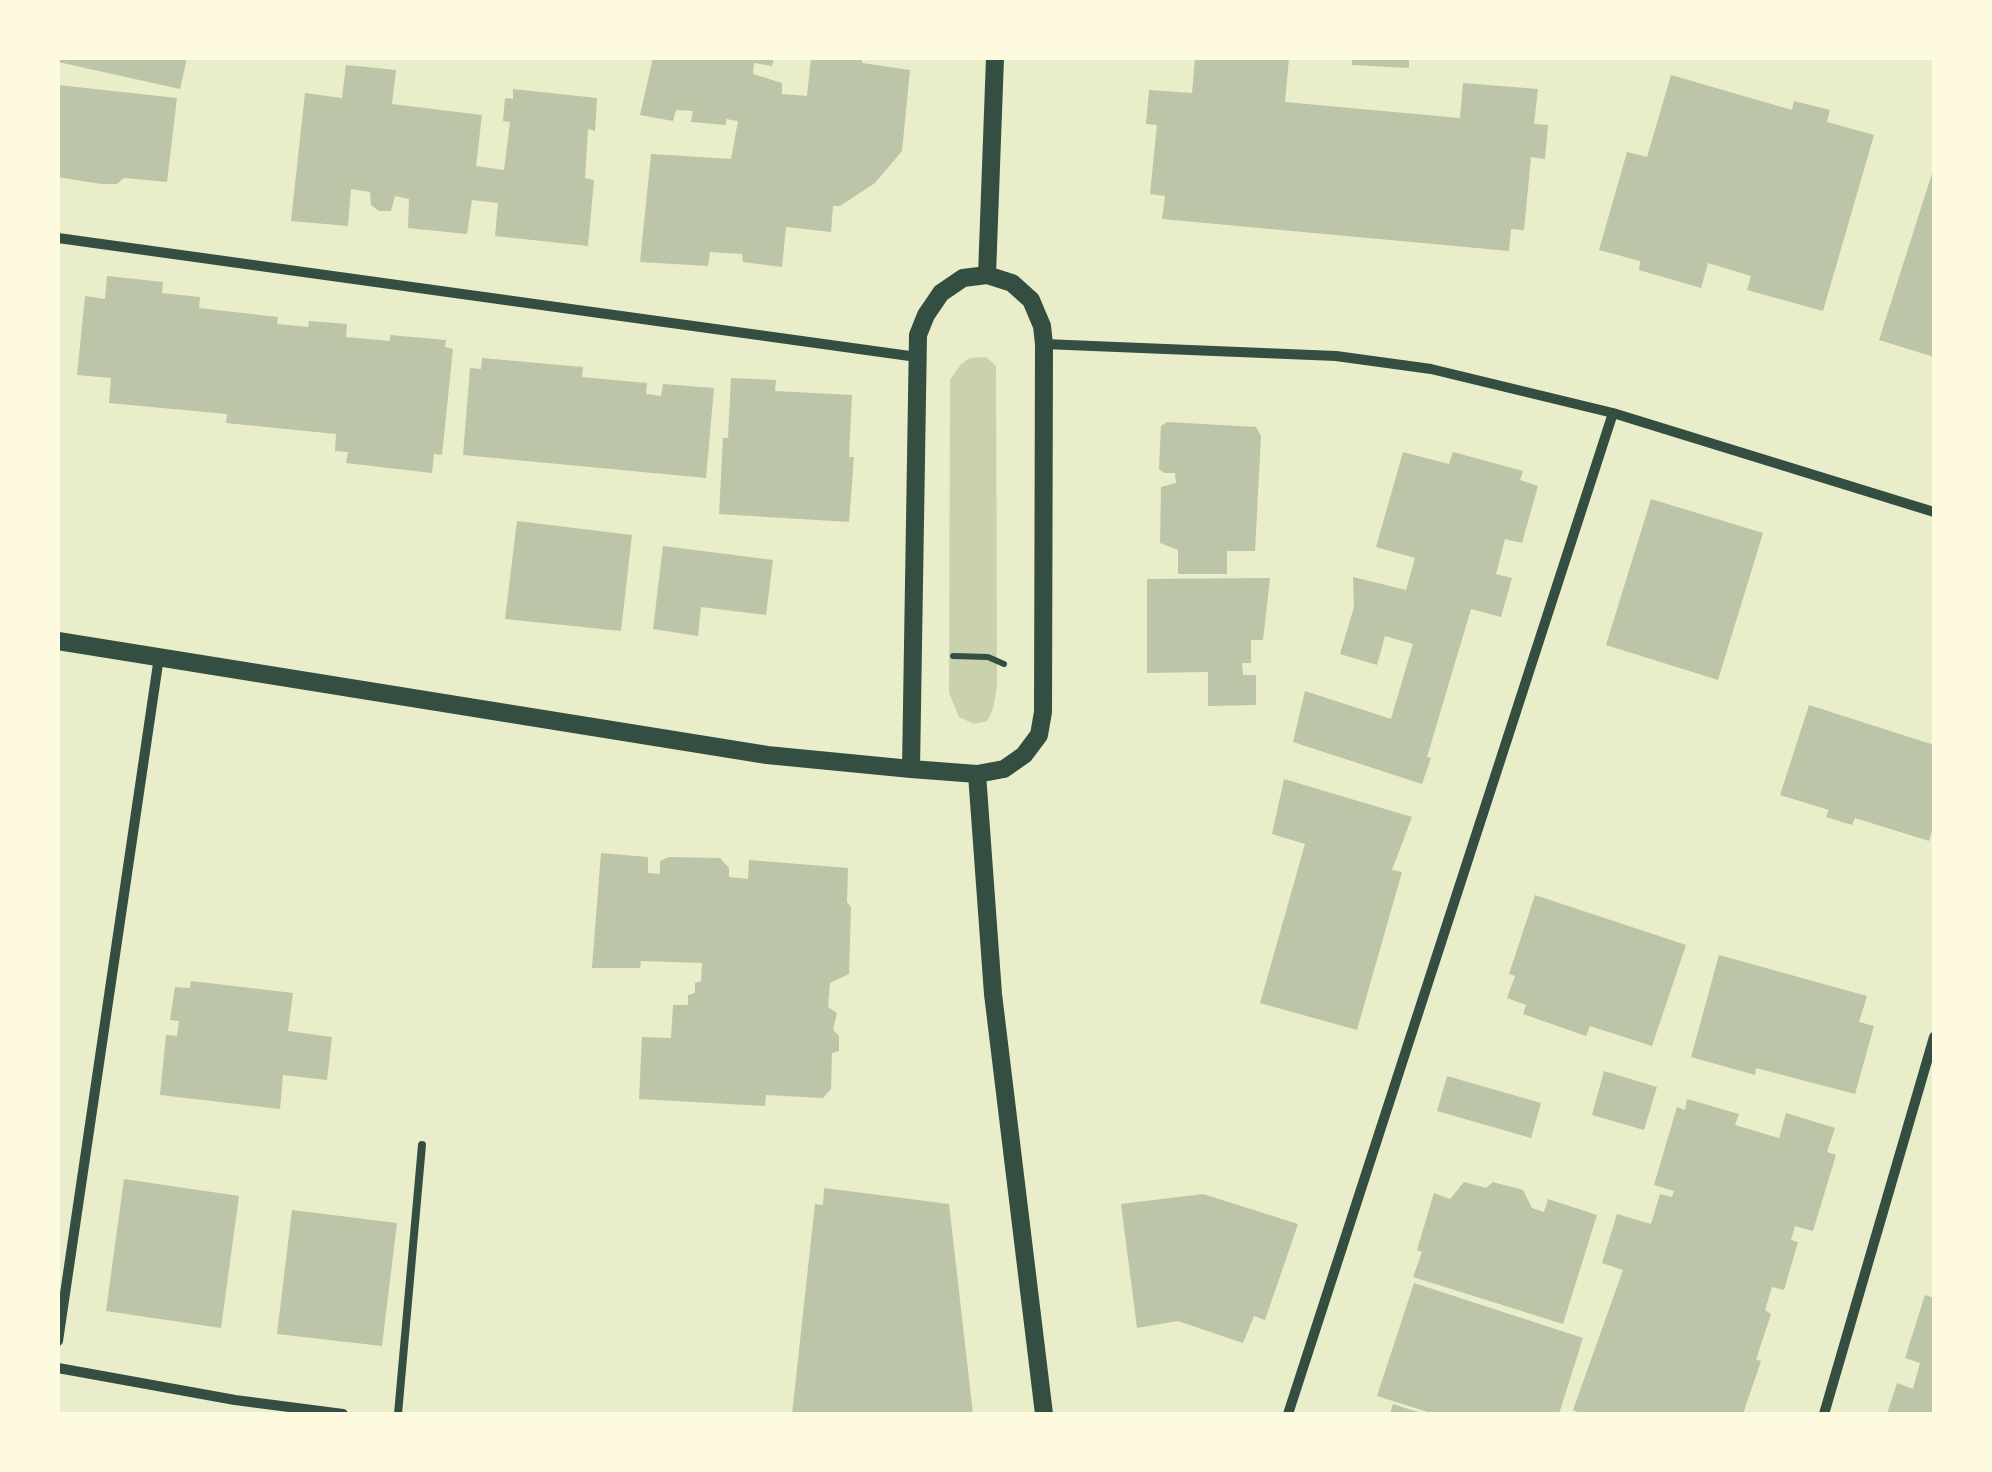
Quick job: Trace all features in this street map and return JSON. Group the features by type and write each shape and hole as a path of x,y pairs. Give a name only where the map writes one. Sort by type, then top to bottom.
{"street":[{"path":"988,275 994,58"},
{"path":"58,238 917,357"},
{"path":"58,641 767,755 911,769 977,774 1004,769 1024,755 1039,734 1043,684 1044,344 1042,326 1031,300 1012,282 988,275 963,278 941,293 926,314 918,335 911,769"},
{"path":"1044,344 1336,356 1431,369 1612,414 1934,512"},
{"path":"1288,1414 1612,414"},
{"path":"58,1341 159,657"},
{"path":"977,774 993,994 1044,1414"},
{"path":"1824,1414 1934,1037"},
{"path":"58,1368 235,1400 343,1414"}],"lane":[{"path":"398,1414 422,1145"}],"path":[{"path":"912,655 988,657 1043,684"}],"green space":[{"path":"986,357 996,366 997,687 987,721 974,724 959,717 949,693 950,380 970,358"}],"building":[{"path":"58,58 187,58 180,89 58,62"},
{"path":"653,58 774,58 772,66 754,63 753,74 782,83 782,94 807,96 811,58 862,58 862,63 910,70 902,151 875,183 840,206 833,206 831,232 786,227 782,267 743,262 742,254 710,252 708,266 640,262 651,154 731,159 738,121 726,119 726,125 691,122 693,111 676,110 673,121 640,115"},
{"path":"1195,58 1289,58 1285,102 1460,118 1463,83 1538,89 1534,124 1548,125 1545,159 1531,157 1524,230 1511,229 1509,251 1162,219 1165,196 1150,194 1157,125 1146,124 1149,90 1192,93"},
{"path":"1352,58 1409,58 1409,68 1352,65"},
{"path":"346,65 396,70 392,104 482,115 476,166 504,170 510,122 503,121 505,98 513,99 513,89 597,98 595,131 588,129 585,178 594,180 588,246 495,236 498,203 472,200 467,234 408,228 409,199 395,196 391,211 379,211 371,205 370,192 351,189 348,226 291,221 305,93 342,98"},
{"path":"1671,75 1792,110 1794,101 1830,110 1827,122 1874,135 1823,311 1747,290 1751,276 1708,263 1701,288 1639,270 1640,261 1599,250 1627,152 1647,157"},
{"path":"58,85 177,98 167,182 124,178 117,184 101,184 58,177"},
{"path":"1934,167 1934,357 1879,340"},
{"path":"107,276 163,282 162,293 200,297 199,308 278,317 277,324 347,324 346,337 390,341 390,335 446,340 445,347 453,349 442,455 434,454 432,473 346,463 348,452 335,451 336,434 226,423 227,414 109,403 111,378 77,375 85,296 105,299"},
{"path":"482,358 583,367 582,377 647,383 646,394 661,396 663,384 714,388 706,478 463,455 470,368 481,369"},
{"path":"731,378 776,380 775,391 852,395 849,457 854,457 849,522 719,514"},
{"path":"1167,422 1256,427 1261,436 1255,551 1227,551 1227,574 1178,574 1178,550 1160,543 1161,487 1176,483 1175,473 1159,469 1161,426"},
{"path":"1403,452 1449,464 1453,452 1523,471 1520,480 1538,486 1522,543 1505,539 1496,574 1512,578 1501,617 1471,609 1422,784 1293,742 1305,691 1391,719 1413,644 1385,636 1377,665 1340,654 1354,607 1353,577 1406,590 1415,558 1376,547"},
{"path":"1651,499 1763,533 1718,680 1606,645"},
{"path":"517,521 632,535 621,631 505,619"},
{"path":"663,546 773,560 766,615 701,607 698,636 653,629"},
{"path":"1270,578 1263,640 1251,640 1251,663 1242,663 1243,675 1256,675 1256,705 1208,706 1208,672 1147,673 1147,579"},
{"path":"1809,705 1934,745 1934,823 1929,841 1855,818 1852,825 1826,817 1829,810 1780,795"},
{"path":"1284,779 1412,817 1392,870 1402,872 1357,1030 1260,1003 1305,844 1272,834"},
{"path":"601,853 648,857 648,873 660,874 660,861 669,857 720,858 729,868 729,877 748,879 749,860 848,868 849,974 830,983 828,1007 837,1013 833,1030 839,1036 839,1051 832,1053 831,1089 823,1098 766,1095 765,1106 639,1099 642,1037 671,1038 673,1005 688,1005 688,995 695,993 695,983 701,981 702,963 641,961 640,968 592,968"},
{"path":"1535,895 1686,945 1652,1046 1590,1026 1586,1036 1523,1014 1526,1005 1507,998 1515,976 1509,974"},
{"path":"1719,955 1867,996 1859,1022 1874,1026 1855,1094 1756,1068 1755,1075 1691,1057"},
{"path":"191,981 293,993 288,1031 332,1037 327,1080 283,1075 280,1109 160,1095 166,1035 177,1036 179,1021 170,1020 175,987 190,988"},
{"path":"1604,1071 1657,1087 1644,1130 1592,1115"},
{"path":"1447,1076 1541,1103 1531,1138 1437,1111"},
{"path":"1687,1099 1739,1114 1735,1125 1779,1138 1786,1113 1835,1128 1827,1152 1836,1155 1813,1231 1795,1226 1791,1240 1798,1242 1784,1290 1772,1287 1765,1310 1771,1314 1756,1360 1761,1361 1743,1414 1583,1414 1573,1410 1623,1270 1602,1263 1617,1214 1651,1224 1660,1194 1672,1197 1674,1191 1654,1185 1677,1107 1685,1110"},
{"path":"124,1179 239,1196 221,1328 106,1311"},
{"path":"1464,1182 1486,1188 1493,1182 1523,1190 1532,1208 1544,1212 1548,1199 1597,1215 1563,1324 1413,1277 1434,1193 1450,1199"},
{"path":"824,1188 949,1204 973,1414 792,1414 815,1204 823,1205"},
{"path":"1203,1194 1298,1224 1265,1320 1254,1316 1243,1343 1178,1321 1137,1328 1121,1204"},
{"path":"292,1210 397,1223 382,1346 277,1334"},
{"path":"1414,1283 1583,1338 1559,1414 1434,1414 1377,1396"},
{"path":"1925,1295 1934,1298 1934,1414 1887,1414 1897,1383 1913,1389 1920,1363 1905,1358"},
{"path":"1393,1404 1424,1414 1390,1414"}]}
